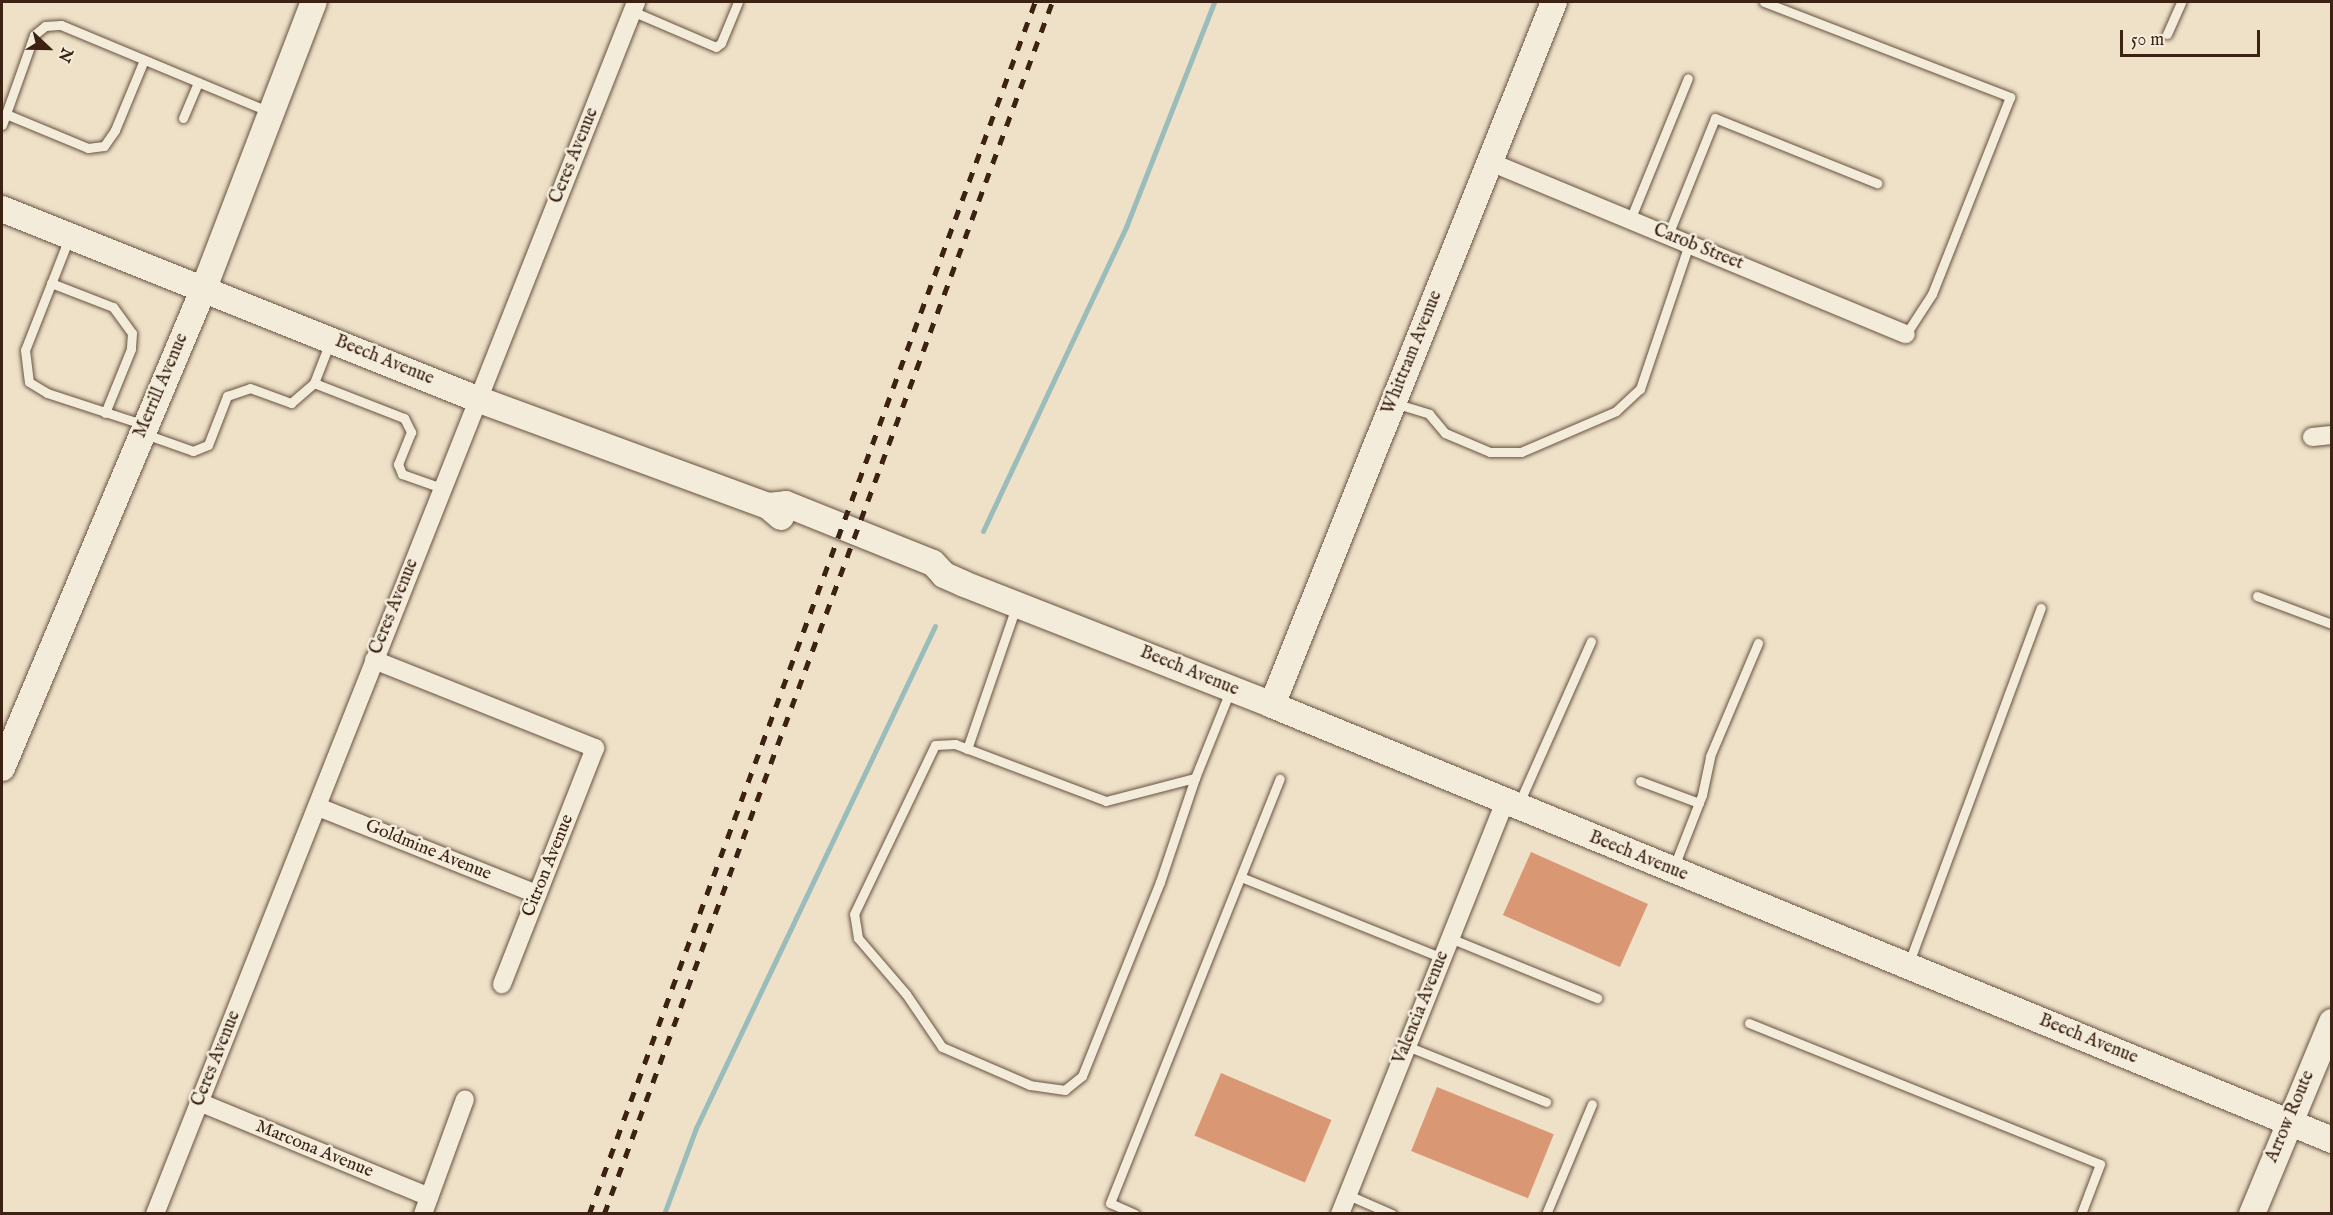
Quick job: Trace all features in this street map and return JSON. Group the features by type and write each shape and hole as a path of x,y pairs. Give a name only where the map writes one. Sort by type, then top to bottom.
{"main road":[{"name":"Merrill Avenue","path":"2,768 204,288 314,2"},
{"name":"Whittram Avenue","path":"1272,705 1554,2"},
{"name":"Beech Avenue","path":"2,209 477,399 768,506 778,516 851,545 929,575 954,579 1272,705 1510,806 1908,965 2331,1140"},
{"name":"Arrow Route","path":"2252,1214 2288,1122 2330,1028"}],"street":[{"name":"Ceres Avenue","path":"155,1214 634,6"},
{"name":"Carob Street","path":"1490,162 1906,334"},
{"path":"2313,436 2331,435"},
{"name":"Citron Avenue","path":"374,660 595,748 502,984"},
{"name":"Valencia Avenue","path":"1340,1214 1450,938 1510,806"},
{"name":"Goldmine Avenue","path":"318,807 537,894"},
{"path":"426,1205 465,1099"},
{"name":"Marcona Avenue","path":"200,1102 426,1205"}],"lane":[{"path":"634,6 716,46 721,43 738,2"},
{"path":"1764,2 2010,97 1932,294 1906,334"},
{"path":"2167,34 2181,2"},
{"path":"2,125 34,35 45,26 61,26 270,112"},
{"path":"6,114 88,148 104,146 115,130 144,60"},
{"path":"1630,220 1688,78"},
{"path":"183,118 198,82"},
{"path":"1668,236 1715,118 1877,183"},
{"path":"70,236 25,350 29,382 47,393 105,413 193,451 207,445 227,396 250,388 291,403 314,383 331,340"},
{"path":"1393,403 1429,414 1446,433 1490,452 1521,452 1616,411 1640,389 1689,244"},
{"path":"51,283 113,307 132,333 131,349 105,413"},
{"path":"314,383 404,418 411,432 398,465 402,474 442,488"},
{"path":"2257,596 2331,624"},
{"path":"967,749 1017,605"},
{"path":"1908,965 2041,608"},
{"path":"1510,806 1591,641"},
{"path":"1672,871 1699,803 1710,756 1758,643"},
{"path":"1195,778 1106,801 967,749 945,743 935,745 854,914 854,928 858,938 906,994 942,1047 1030,1085 1065,1090 1082,1076 1160,882 1195,778 1231,689"},
{"path":"1135,1214 1110,1203 1280,779"},
{"path":"1640,782 1699,803"},
{"path":"1241,877 1442,958"},
{"path":"1450,938 1597,998"},
{"path":"1749,1023 2100,1164 2081,1214"},
{"path":"1407,1046 1546,1102"},
{"path":"1546,1214 1592,1104"},
{"path":"1348,1194 1392,1214"}],"building":[{"path":"1531,852 1648,904 1620,967 1503,915"},
{"path":"1221,1073 1331,1120 1305,1182 1194,1136"},
{"path":"1437,1087 1554,1134 1528,1198 1411,1151"}],"waterway":[{"path":"983,531 1126,227 1214,2"},
{"path":"664,1214 696,1128 935,626"}],"railway":[{"path":"589,1214 1035,2"},
{"path":"604,1214 1052,2"}]}
